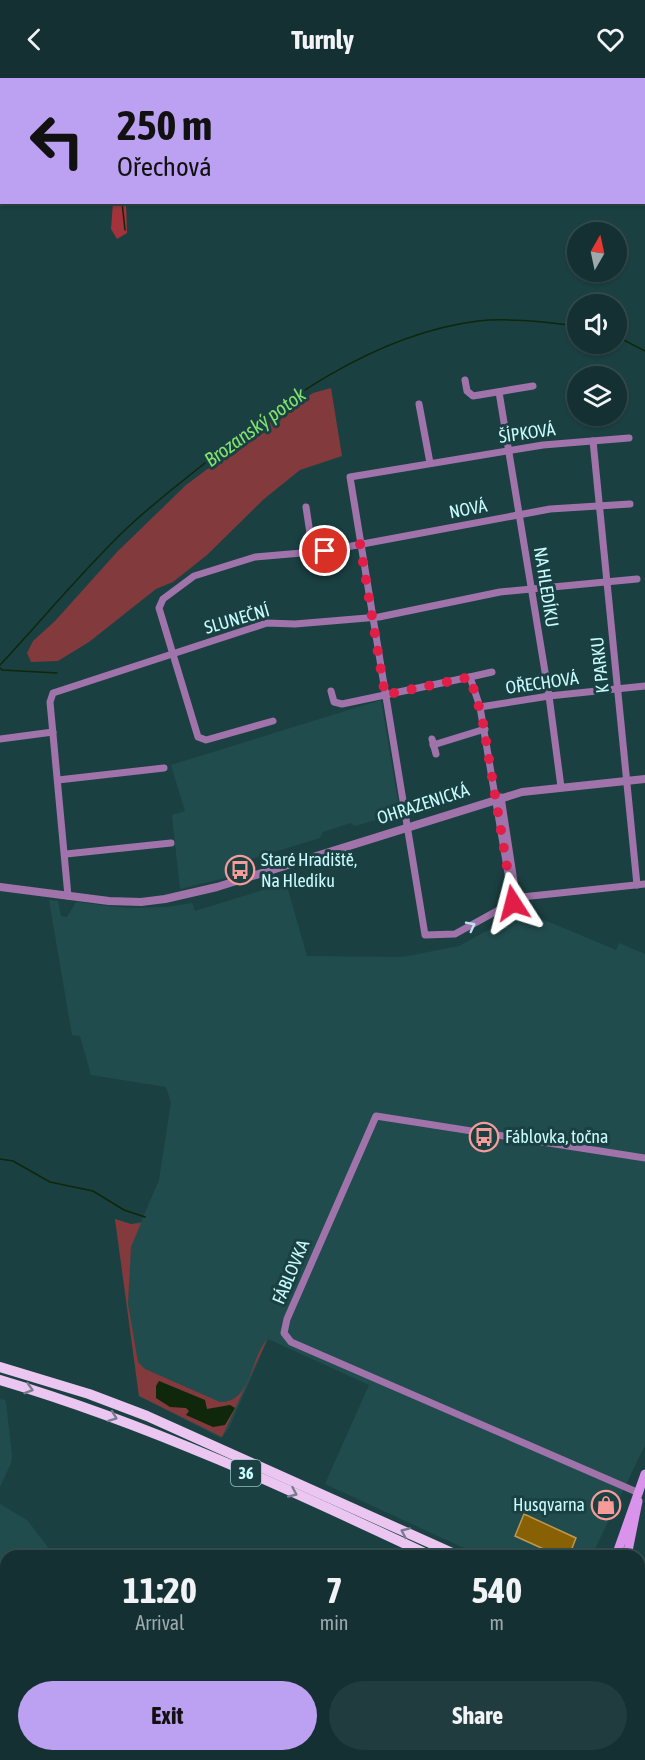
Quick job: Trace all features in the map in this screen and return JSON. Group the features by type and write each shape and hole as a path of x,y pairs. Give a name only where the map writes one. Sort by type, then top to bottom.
{"main road":[{"name":"36","path":"0,1367 88,1394 147,1416 446,1550"},
{"name":"36","path":"0,1380 142,1427 418,1550"},
{"path":"618,1550 645,1474"},
{"path":"628,1550 637,1513 639,1492"}],"street":[{"path":"465,380 467,391 473,396 533,386"},
{"name":"NA HLEDÍKU","path":"499,392 549,696 561,787"},
{"path":"419,404 430,463"},
{"name":"ŠÍPKOVÁ","path":"360,544 350,477 543,445 629,438"},
{"name":"K PARKU","path":"593,441 617,689 641,884"},
{"name":"NOVÁ","path":"172,654 159,605 189,579 201,573 255,557 313,553 550,509 630,504"},
{"path":"306,507 313,553"},
{"path":"360,544 425,935 455,934 516,901 641,884"},
{"name":"SLUNEČNÍ","path":"69,896 50,702 53,693 267,623 295,624 372,618 500,592 638,579"},
{"path":"172,654 200,740 273,721"},
{"name":"OŘECHOVÁ","path":"331,691 334,702 339,705 492,672"},
{"path":"470,677 480,707 516,901"},
{"name":"OŘECHOVÁ","path":"480,707 549,696 645,686"},
{"path":"436,754 433,742 484,729"},
{"path":"0,739 53,732"},
{"path":"58,780 164,768"},
{"name":"OHRAZENICKÁ","path":"0,887 141,902 165,899 217,887 498,798 532,790 645,779"},
{"path":"66,854 171,843"},
{"name":"FÁBLOVKA","path":"639,1492 291,1342 284,1333 287,1319 376,1116 645,1158"}],"shaded area":[{"path":"113,204 126,204 127,233 117,239 111,229"},
{"path":"331,388 342,456 300,470 264,499 207,555 173,582 156,589 89,642 58,661 31,662 27,653 33,641 55,621 117,552 186,485 288,409 313,393"},
{"path":"381,700 400,813 355,826 350,823 323,832 320,838 235,864 236,871 229,873 225,878 180,889 172,815 185,811 171,765"},
{"path":"286,883 307,956 403,957 459,946 523,911 616,950 619,943 645,954 645,1445 594,1550 468,1550 325,1484 369,1385 268,1339 229,1428 221,1438 139,1396 115,1219 131,1224 141,1222 159,1180 171,1102 166,1087 91,1075 80,1036 72,1035 49,900 58,901 61,916 67,917 76,902 127,908 167,907 192,903 195,911"},
{"path":"115,1219 131,1224 141,1223 131,1247 128,1304 138,1362 145,1369 220,1402 231,1400 244,1387 261,1348 267,1340 222,1437 139,1396"},
{"path":"159,1381 205,1400 207,1409 230,1405 235,1408 225,1425 213,1427 186,1415 189,1411 186,1408 170,1407 156,1398 156,1386"},
{"path":"0,1399 5,1400 6,1403 12,1456 0,1487"},
{"path":"0,1504 27,1520 50,1550 0,1550"}],"building":[{"path":"524,1514 576,1538 571,1550 546,1550 515,1536"}],"waterway":[{"path":"122,204 125,230"},
{"name":"Brozanský potok","path":"0,665 94,562 144,513 262,419 330,375 402,340 439,328 478,321 501,320 567,325"},
{"name":"Brozanský potok","path":"627,342 645,351"},
{"path":"0,668 2,670 57,673"},
{"path":"0,1159 13,1161 50,1182 93,1191 124,1210 145,1217"}],"place":[{"name":"Staré Hradiště, Na Hledíku","path":"240,870"},
{"name":"Fáblovka, točna","path":"484,1137"},
{"name":"Husqvarna","path":"606,1505"}],"route":[{"path":"325,551 360,544 385,695 470,677 482,717 513,903"}]}
